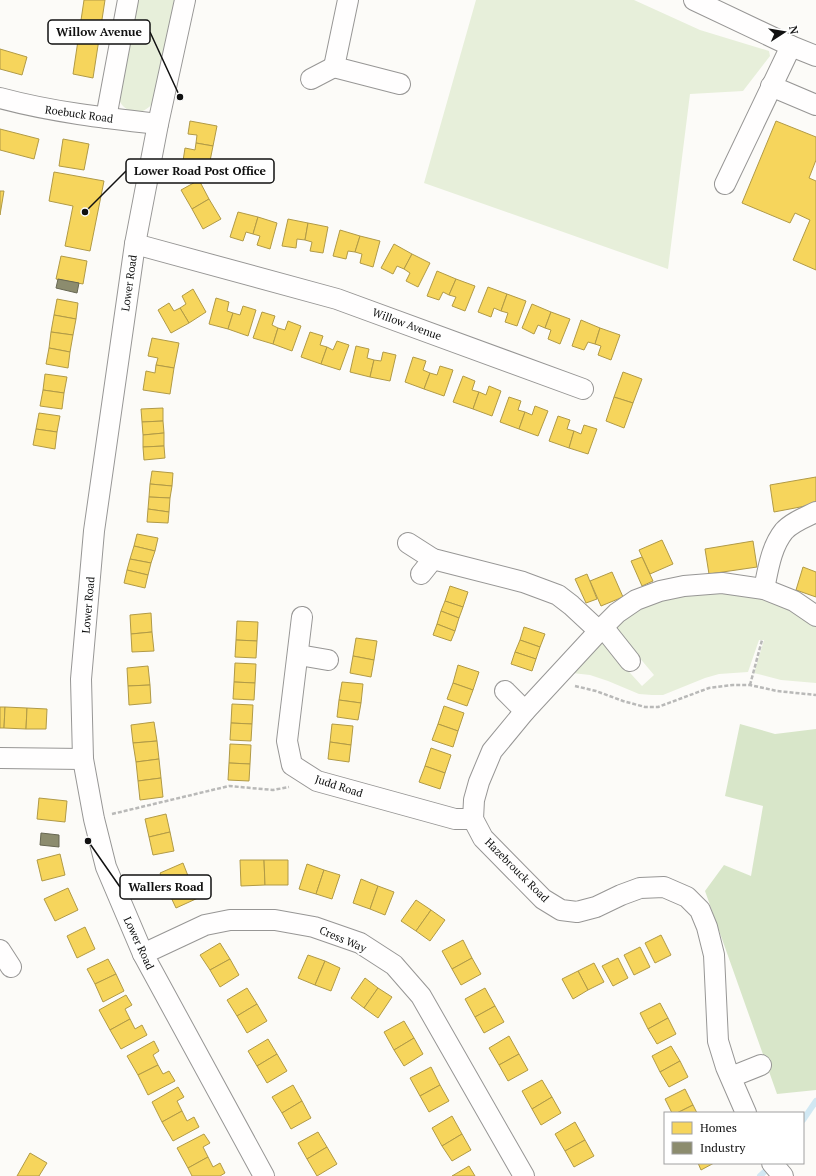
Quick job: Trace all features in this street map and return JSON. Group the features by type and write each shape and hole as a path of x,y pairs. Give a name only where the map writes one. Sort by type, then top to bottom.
{"street":[{"path":"106,118 128,0"},
{"name":"Lower Road","path":"185,0 158,124 135,244 94,531 81,679 83,759 94,818 106,867 143,954 264,1176"},
{"path":"334,67 348,0"},
{"path":"694,0 717,5 791,46 816,56"},
{"path":"725,184 791,46"},
{"path":"312,79 334,67 400,84"},
{"path":"771,86 816,105"},
{"name":"Roebuck Road","path":"0,98 31,107 158,124"},
{"name":"Willow Avenue","path":"135,244 337,299 583,389"},
{"path":"764,589 768,568 775,546 785,530 797,521 816,512"},
{"path":"408,543 427,567 523,582 558,595 601,629 630,661"},
{"path":"473,819 474,800 479,782 492,751 525,711 601,629 617,613 636,600 660,591 684,586 722,583 764,589 794,601 816,616"},
{"name":"Judd Road","path":"302,617 299,655 287,741 292,765 317,781 455,819 473,819"},
{"path":"299,655 328,660"},
{"path":"505,691 525,711"},
{"path":"0,758 83,759"},
{"name":"Hazebrouck Road","path":"473,819 483,838 543,899 561,910 577,912 596,907 640,888 664,887 687,897 700,910 707,927 714,955 718,1041 726,1067 746,1112"},
{"name":"Cress Way","path":"143,954 205,926 230,920 275,920 314,927 360,943 394,965 421,996 524,1176"},
{"path":"0,950 11,967"},
{"path":"731,1077 762,1065"},
{"path":"773,1164 783,1176"}],"path":[{"path":"750,685 762,640"},
{"path":"559,674 573,685 644,707 658,708 709,688 734,685 750,685 777,691 816,695"},
{"path":"94,818 229,786 273,790 317,781"}],"green space":[{"path":"137,0 174,0 155,98 149,107 140,112 128,110 119,100"},
{"path":"476,0 634,0 700,30 769,51 770,56 743,91 690,94 668,269 424,183"},
{"path":"704,591 754,595 785,607 816,626 816,683 781,680 754,673 764,640 759,640 748,672 719,674 663,695 639,694 590,675 572,673 601,641 642,686 654,675 617,631 616,627 618,622 650,602"},
{"path":"740,724 775,734 816,729 816,1090 777,1094 705,891 724,865 751,876 763,806 725,796"}],"building: Homes":[{"path":"84,0 105,0 93,78 73,74"},
{"path":"0,49 27,57 22,75 0,69"},
{"path":"190,121 217,126 213,146 196,143 197,135 188,134"},
{"path":"776,121 816,137 816,160 809,178 816,181 816,270 793,260 810,220 795,213 790,223 742,203"},
{"path":"0,129 39,139 34,159 0,150"},
{"path":"63,139 89,144 84,170 59,166"},
{"path":"196,143 213,146 209,166 183,161 185,148 195,150"},
{"path":"54,172 104,181 90,251 65,246 73,206 49,201"},
{"path":"199,180 209,199 192,209 181,190"},
{"path":"0,191 4,191 0,215"},
{"path":"209,199 221,219 203,229 192,209"},
{"path":"238,212 258,217 253,234 246,232 243,241 230,237"},
{"path":"258,217 277,223 270,249 257,245 260,236 253,234"},
{"path":"288,219 308,223 305,240 297,239 296,248 282,246"},
{"path":"308,223 328,227 323,253 310,251 312,242 305,240"},
{"path":"340,230 360,236 355,252 348,251 346,259 333,256"},
{"path":"360,236 380,241 373,267 360,263 362,254 355,252"},
{"path":"394,244 412,254 404,269 397,266 393,274 381,268"},
{"path":"412,254 430,263 418,287 406,281 410,273 404,269"},
{"path":"61,256 87,261 83,284 56,279"},
{"path":"437,271 456,279 449,295 443,292 439,300 427,296"},
{"path":"456,279 475,286 465,311 452,306 456,297 449,295"},
{"path":"488,287 507,294 501,311 494,308 491,317 478,312"},
{"path":"193,289 206,312 189,323 180,308 186,304 182,296"},
{"path":"507,294 526,301 517,326 505,322 508,313 501,311"},
{"path":"216,298 229,302 227,311 233,313 228,329 209,324"},
{"path":"57,299 78,303 76,319 54,315"},
{"path":"169,303 174,311 180,308 189,323 171,333 158,310"},
{"path":"532,304 551,312 545,328 538,325 534,334 522,328"},
{"path":"243,306 256,310 248,336 228,329 233,313 240,315"},
{"path":"262,312 275,316 272,325 278,328 273,344 253,338"},
{"path":"551,312 570,319 560,344 548,339 551,330 545,328"},
{"path":"54,315 76,319 73,335 51,332"},
{"path":"581,320 600,328 595,344 588,342 584,350 572,346"},
{"path":"288,321 301,326 292,351 273,344 278,328 285,330"},
{"path":"600,328 620,335 611,360 598,355 601,346 595,344"},
{"path":"51,332 73,335 70,352 49,348"},
{"path":"310,332 323,336 320,345 327,347 321,364 301,357"},
{"path":"152,338 179,343 174,368 156,365 158,358 148,356"},
{"path":"337,341 349,345 340,370 321,364 327,347 333,350"},
{"path":"356,346 369,349 367,358 374,360 370,377 350,372"},
{"path":"49,348 70,352 68,368 46,364"},
{"path":"383,352 396,355 390,381 370,377 374,360 381,361"},
{"path":"413,357 426,361 423,370 430,373 424,389 405,382"},
{"path":"156,365 174,368 170,394 143,390 146,371 155,373"},
{"path":"440,366 453,370 444,396 424,389 430,373 437,375"},
{"path":"623,372 642,379 633,403 614,397"},
{"path":"45,374 67,377 64,393 43,390"},
{"path":"463,376 475,381 472,390 479,392 473,409 453,402"},
{"path":"489,386 501,391 492,416 473,409 479,392 486,395"},
{"path":"43,390 64,393 62,409 40,406"},
{"path":"509,397 521,401 518,410 525,412 519,429 500,422"},
{"path":"614,397 633,403 624,428 606,421"},
{"path":"535,406 548,411 538,436 519,429 525,412 532,415"},
{"path":"163,408 163,421 142,422 141,409"},
{"path":"39,413 60,416 57,432 36,429"},
{"path":"558,416 570,420 567,429 574,431 569,448 549,441"},
{"path":"163,421 164,433 143,435 142,422"},
{"path":"584,425 597,429 588,454 569,448 574,431 581,434"},
{"path":"36,429 57,432 55,449 33,445"},
{"path":"164,433 164,446 143,447 143,435"},
{"path":"164,446 165,458 144,460 143,447"},
{"path":"152,471 173,473 172,486 150,484"},
{"path":"816,477 816,504 774,512 770,485"},
{"path":"150,484 172,486 170,498 149,497"},
{"path":"149,497 170,498 169,512 148,509"},
{"path":"148,509 169,512 168,523 147,522"},
{"path":"137,534 158,538 155,551 134,546"},
{"path":"662,540 673,564 650,574 639,550"},
{"path":"753,541 757,567 709,574 705,549"},
{"path":"134,546 155,551 151,563 130,559"},
{"path":"642,557 653,581 642,586 631,561"},
{"path":"130,559 151,563 148,575 127,570"},
{"path":"803,567 816,572 816,597 796,590"},
{"path":"127,570 148,575 145,588 124,583"},
{"path":"612,572 623,597 601,606 590,581"},
{"path":"587,574 597,599 586,603 575,579"},
{"path":"450,586 468,592 463,607 445,601"},
{"path":"445,601 463,607 459,618 441,611"},
{"path":"441,611 459,618 455,631 437,624"},
{"path":"151,613 152,632 131,634 130,615"},
{"path":"237,621 258,622 257,641 236,640"},
{"path":"437,624 455,631 451,641 433,635"},
{"path":"524,627 545,634 540,647 520,640"},
{"path":"152,632 154,651 132,652 131,634"},
{"path":"356,638 377,641 374,660 353,656"},
{"path":"236,640 257,641 256,658 235,657"},
{"path":"520,640 540,647 536,659 515,652"},
{"path":"515,652 536,659 532,671 511,664"},
{"path":"353,656 374,660 371,677 350,673"},
{"path":"235,663 256,664 255,683 234,682"},
{"path":"458,665 479,672 473,690 453,683"},
{"path":"148,666 150,685 128,686 127,668"},
{"path":"234,682 255,683 254,700 233,699"},
{"path":"342,682 363,684 361,703 339,700"},
{"path":"453,683 473,690 467,706 447,699"},
{"path":"150,685 151,703 129,705 128,686"},
{"path":"339,700 361,703 358,720 337,717"},
{"path":"232,704 253,705 252,724 231,723"},
{"path":"444,706 464,713 458,731 438,724"},
{"path":"0,707 5,707 4,728 0,728"},
{"path":"5,707 27,708 26,729 4,728"},
{"path":"27,708 47,709 46,729 26,729"},
{"path":"154,722 157,741 133,743 131,725"},
{"path":"231,723 252,724 251,741 230,740"},
{"path":"332,724 353,726 351,745 330,742"},
{"path":"438,724 458,731 453,747 432,740"},
{"path":"157,741 159,759 136,762 133,743"},
{"path":"330,742 351,745 349,762 328,759"},
{"path":"230,744 251,745 250,764 229,763"},
{"path":"431,748 451,755 445,773 425,766"},
{"path":"159,759 161,778 138,781 136,762"},
{"path":"229,763 250,764 249,781 228,780"},
{"path":"425,766 445,773 440,789 419,782"},
{"path":"161,778 163,797 140,800 138,781"},
{"path":"39,798 67,801 65,822 37,819"},
{"path":"166,814 170,832 149,837 145,819"},
{"path":"170,832 174,851 153,855 149,837"},
{"path":"60,854 65,875 42,881 37,860"},
{"path":"240,860 264,860 265,885 241,886"},
{"path":"264,860 288,860 288,885 265,885"},
{"path":"183,863 190,881 168,891 160,873"},
{"path":"307,864 324,870 316,894 299,889"},
{"path":"324,870 340,875 332,899 316,894"},
{"path":"361,879 378,886 370,909 353,903"},
{"path":"190,881 198,898 176,908 168,891"},
{"path":"378,886 394,892 385,915 370,909"},
{"path":"68,888 78,910 55,921 44,899"},
{"path":"416,900 431,910 416,931 401,921"},
{"path":"431,910 445,920 430,941 416,931"},
{"path":"85,927 95,949 77,958 67,936"},
{"path":"661,935 671,955 655,963 645,943"},
{"path":"463,940 472,958 452,969 442,951"},
{"path":"220,943 230,959 210,970 200,955"},
{"path":"640,947 650,967 634,975 624,955"},
{"path":"308,955 325,961 315,985 298,978"},
{"path":"472,958 481,974 461,985 452,969"},
{"path":"618,958 628,978 613,986 602,966"},
{"path":"108,959 116,974 95,984 87,969"},
{"path":"230,959 239,975 220,987 210,970"},
{"path":"325,961 340,968 331,991 315,985"},
{"path":"594,963 604,982 588,990 578,971"},
{"path":"578,971 588,990 573,999 562,979"},
{"path":"116,974 124,991 103,1002 95,984"},
{"path":"365,978 378,988 364,1008 351,998"},
{"path":"247,988 257,1004 237,1016 227,1000"},
{"path":"378,988 392,997 378,1018 364,1008"},
{"path":"485,988 495,1006 475,1017 465,999"},
{"path":"126,995 132,1005 125,1009 130,1019 110,1030 99,1010"},
{"path":"660,1003 668,1018 648,1029 640,1013"},
{"path":"257,1004 267,1021 247,1033 237,1016"},
{"path":"495,1006 504,1022 484,1033 475,1017"},
{"path":"668,1018 676,1034 657,1044 648,1029"},
{"path":"130,1019 135,1029 142,1025 147,1035 121,1049 110,1030"},
{"path":"404,1021 414,1038 394,1050 384,1032"},
{"path":"509,1036 519,1054 499,1065 489,1048"},
{"path":"414,1038 423,1054 404,1066 394,1050"},
{"path":"268,1039 277,1054 257,1066 248,1051"},
{"path":"154,1041 159,1051 153,1055 158,1065 138,1075 127,1056"},
{"path":"671,1046 680,1061 660,1072 652,1056"},
{"path":"277,1054 287,1071 267,1083 257,1066"},
{"path":"519,1054 528,1070 508,1081 499,1065"},
{"path":"680,1061 688,1077 669,1087 660,1072"},
{"path":"158,1065 163,1074 169,1071 175,1081 148,1095 138,1075"},
{"path":"431,1067 440,1085 420,1096 410,1078"},
{"path":"542,1080 552,1097 532,1109 522,1091"},
{"path":"293,1085 302,1101 282,1113 272,1097"},
{"path":"440,1085 449,1101 429,1112 420,1096"},
{"path":"178,1087 184,1097 177,1101 182,1111 162,1122 152,1102"},
{"path":"685,1089 693,1105 679,1112 672,1112 665,1099"},
{"path":"552,1097 561,1113 541,1125 532,1109"},
{"path":"302,1101 311,1118 291,1129 282,1113"},
{"path":"693,1105 696,1112 679,1112"},
{"path":"182,1111 187,1121 194,1117 199,1127 173,1141 162,1122"},
{"path":"452,1116 462,1134 442,1146 432,1128"},
{"path":"575,1122 585,1140 565,1151 555,1134"},
{"path":"318,1132 327,1147 307,1159 298,1143"},
{"path":"204,1134 210,1143 203,1147 208,1157 188,1168 177,1148"},
{"path":"462,1134 471,1150 452,1161 442,1146"},
{"path":"585,1140 594,1156 574,1167 565,1151"},
{"path":"327,1147 337,1164 317,1176 307,1159"},
{"path":"30,1153 47,1163 39,1176 17,1176"},
{"path":"208,1157 213,1167 220,1163 225,1173 220,1176 192,1176 188,1168"},
{"path":"698,1164 712,1164 701,1170"},
{"path":"469,1166 475,1176 452,1176"}],"building: Industry":[{"path":"58,279 79,283 77,293 56,288"},
{"path":"41,833 59,835 59,847 40,845"}],"waterway":[{"path":"804,1119 816,1101"},
{"path":"760,1176 771,1166"}],"place":[{"name":"Willow Avenue","path":"180,97"},
{"name":"Lower Road Post Office","path":"85,212"},
{"name":"Wallers Road","path":"88,841"}]}
